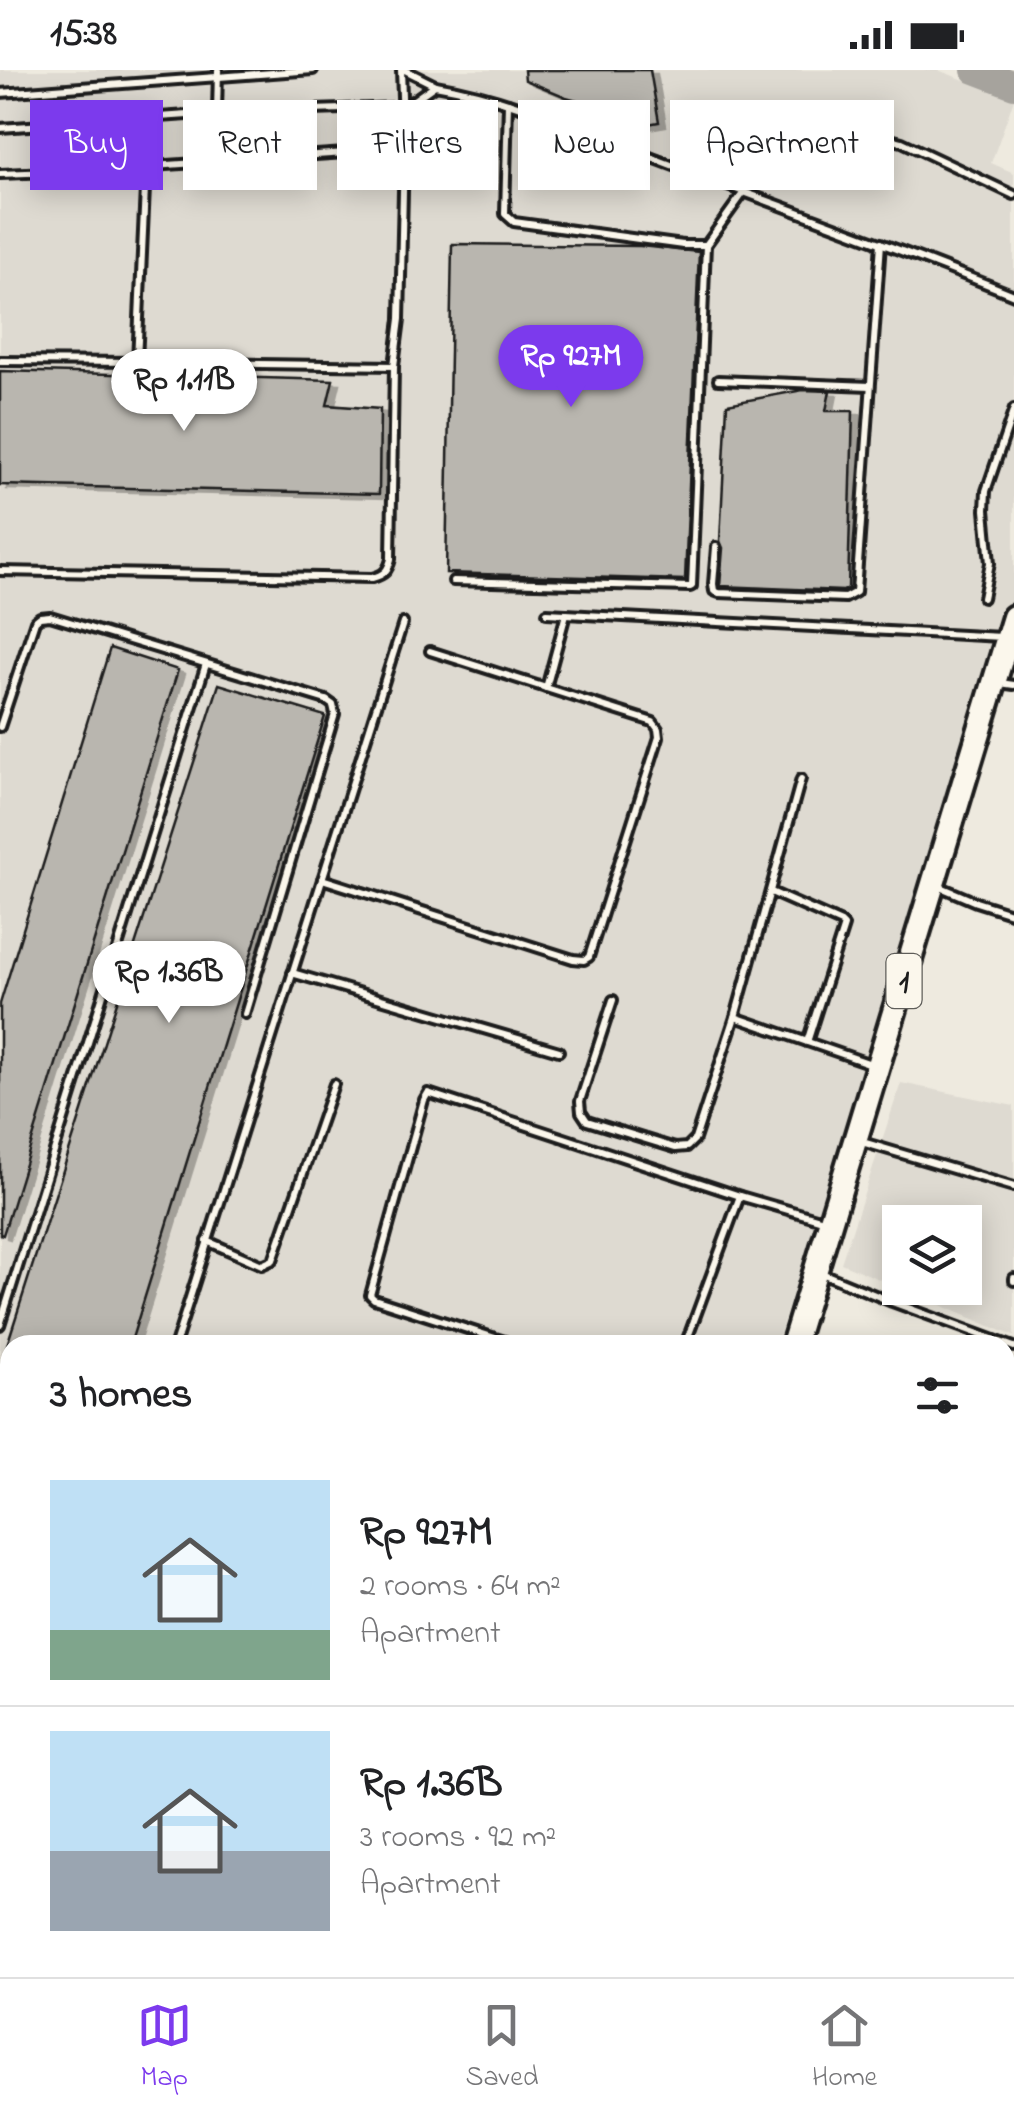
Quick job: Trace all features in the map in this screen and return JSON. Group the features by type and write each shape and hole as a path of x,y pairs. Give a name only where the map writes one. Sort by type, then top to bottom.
{"highway":[{"name":"1","path":"796,1335 932,884 1004,683 1011,627"}],"lane":[{"path":"0,93 313,70"},
{"path":"404,100 403,70 435,85 472,91 508,104 1014,295"},
{"path":"217,100 218,74"},
{"path":"414,100 435,85"},
{"path":"508,104 508,219 682,245 706,245"},
{"path":"0,128 183,116"},
{"path":"894,140 1014,195"},
{"path":"163,165 337,153"},
{"path":"0,174 30,172"},
{"path":"136,362 145,190"},
{"path":"0,571 372,578 388,570 403,190"},
{"path":"453,581 692,586 706,245 744,192"},
{"path":"716,547 712,584 714,591 720,593 844,598 856,592 882,243"},
{"path":"0,361 394,366"},
{"path":"718,380 870,386"},
{"path":"983,598 990,563 986,491 1014,409"},
{"path":"547,613 1011,627"},
{"path":"546,688 566,614"},
{"path":"0,727 35,621 50,616 326,700 333,706 334,714 245,1014"},
{"path":"178,1335 403,622"},
{"path":"322,879 574,959 587,960 595,944 658,729 653,722 430,651"},
{"path":"0,1325 206,664"},
{"path":"613,1000 580,1101 581,1112 587,1120 674,1148 687,1147 694,1138 735,1017 802,779"},
{"path":"932,884 1014,914"},
{"path":"770,891 844,926 807,1042"},
{"path":"292,973 559,1050"},
{"path":"735,1017 878,1067"},
{"path":"207,1241 262,1265 272,1260 334,1084"},
{"path":"487,1335 370,1296 426,1094 832,1222"},
{"path":"856,1141 1014,1187"},
{"path":"688,1335 740,1196"},
{"path":"817,1271 981,1335"}],"shaded area":[{"path":"0,70 938,70 1014,99 991,163 1014,173 1014,612 779,1335 0,1335"},
{"path":"901,1083 1014,1106 1014,1335 940,1305 982,1305 982,1205 882,1205 882,1280 841,1263"}],"building":[{"path":"524,70 650,70 659,122 650,124 650,100 577,100 525,80"},
{"path":"452,244 640,246 699,252 685,580 446,573"},
{"path":"0,371 333,380 327,405 380,409 379,494 0,485"},
{"path":"803,390 830,391 826,411 853,411 848,588 843,591 720,586 727,404"},
{"path":"110,648 178,670 3,1235 0,1004"},
{"path":"219,684 325,716 133,1335 10,1335"}],"waterway":[{"path":"975,70 1014,85"}]}
